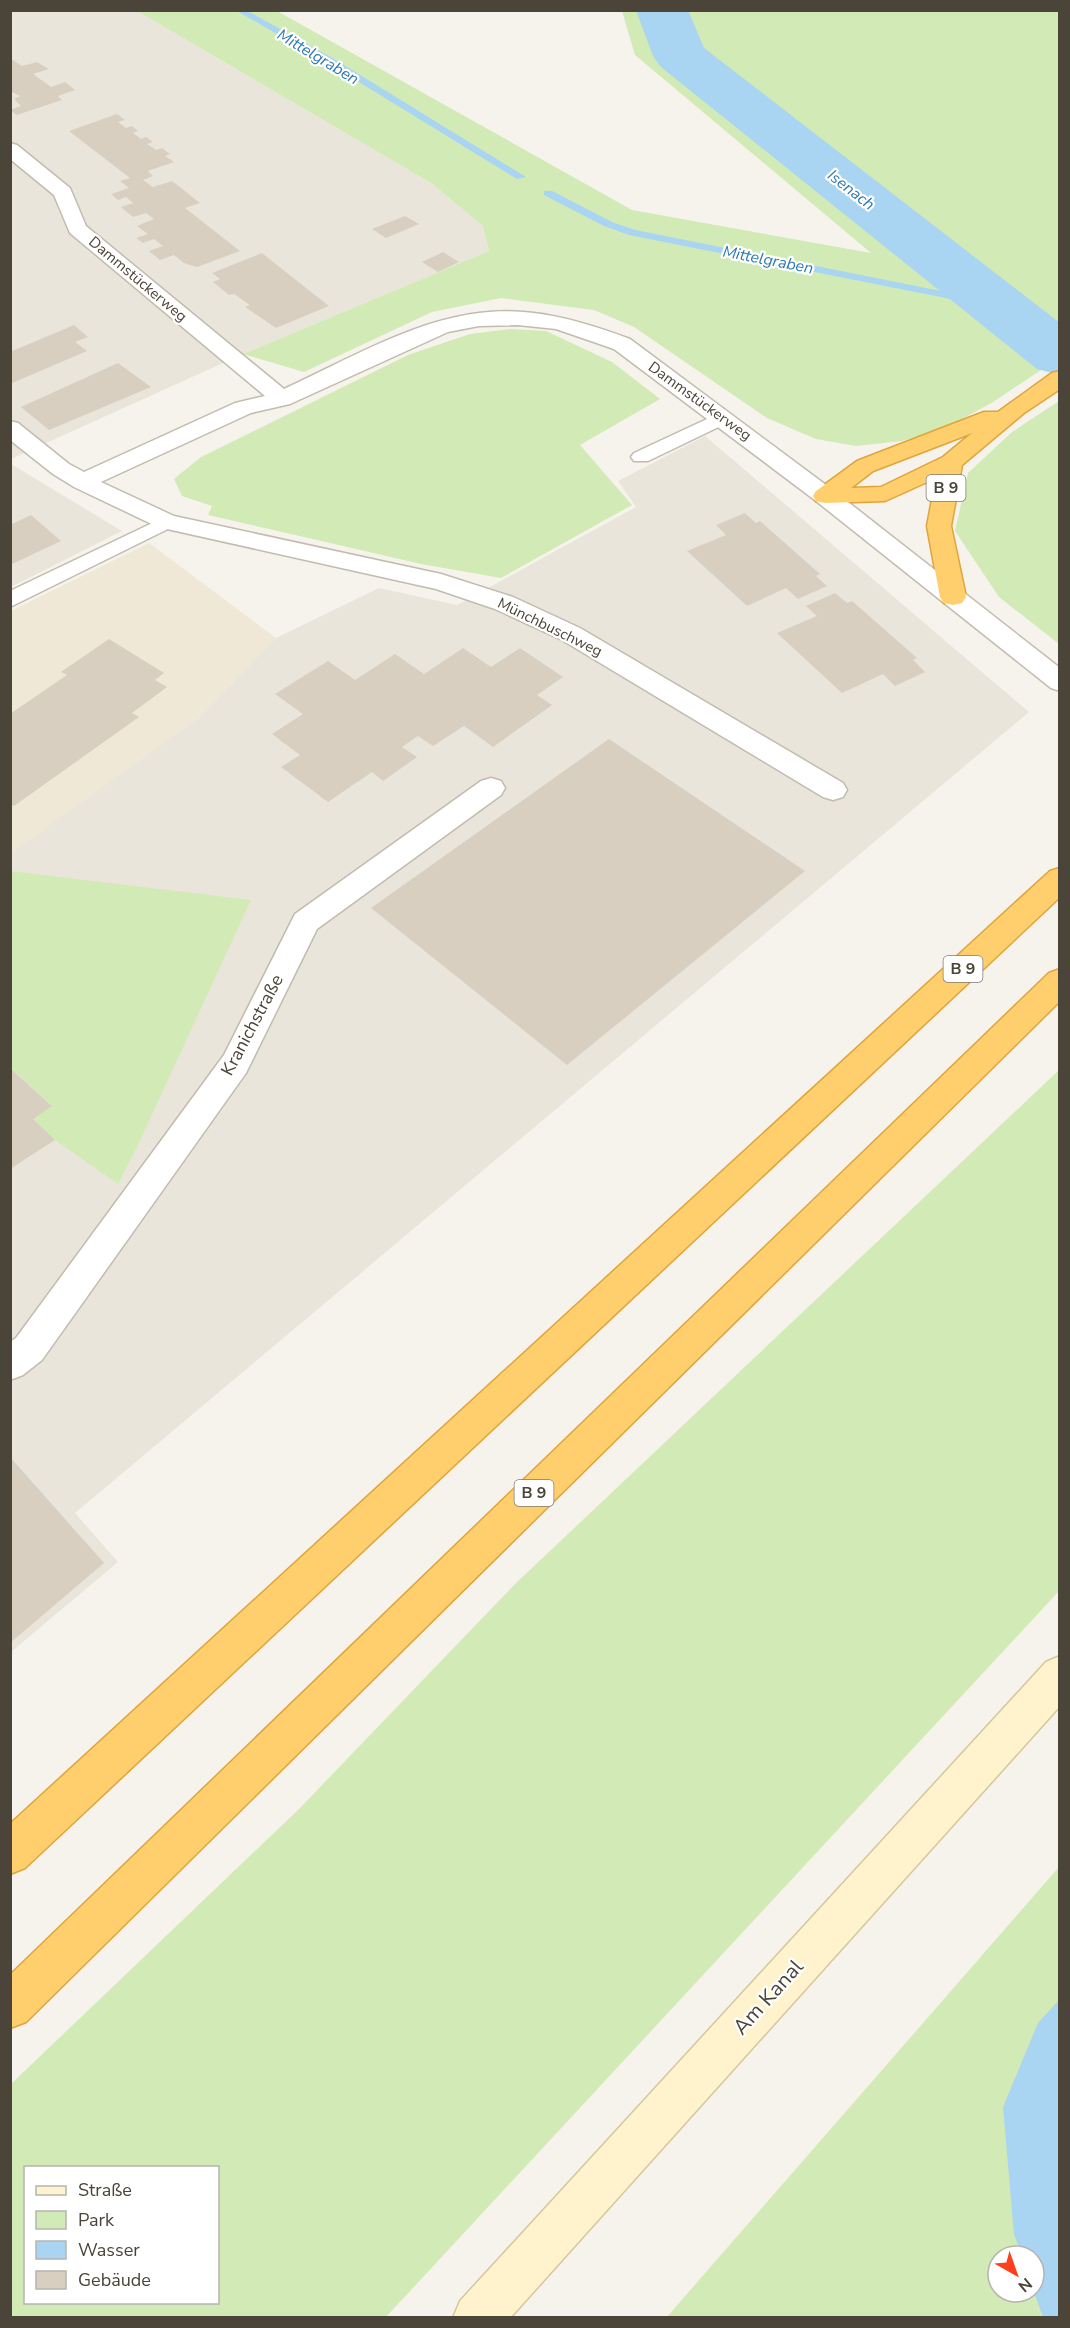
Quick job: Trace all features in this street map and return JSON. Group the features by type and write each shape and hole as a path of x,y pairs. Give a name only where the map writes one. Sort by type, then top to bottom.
{"highway":[{"name":"B 9","path":"825,496 885,494 951,462 1016,408 1055,382"},
{"name":"B 9","path":"825,496 865,466 1016,408"},
{"name":"B 9","path":"951,462 939,526 953,597"},
{"name":"B 9","path":"10,1853 1059,879"},
{"name":"B 9","path":"10,2006 1059,981"}],"street":[{"name":"Dammstückerweg","path":"10,148 63,192 77,229 282,399"},
{"name":"Dammstückerweg","path":"93,488 260,418 282,399 402,343 442,327 479,319 518,318 557,323 588,331 621,344 825,496 1059,682"},
{"name":"Münchbuschweg","path":"10,429 61,469 93,488 167,522 441,582 504,603 571,634 833,790"},
{"name":"Kranichstraße","path":"10,1364 29,1349 235,1064 306,922 491,788"},
{"name":"Am Kanal","path":"477,2318 1059,1676"}],"lane":[{"path":"641,457 722,418"},
{"path":"10,600 167,522"}],"shaded area":[{"path":"10,11 137,11 431,183 483,226 489,251 243,354 11,459"},
{"path":"705,436 1029,712 75,1513 118,1562 11,1652 10,853 198,718 276,638 379,588 457,605 636,507 618,481"},
{"path":"11,464 122,531 11,587"},
{"path":"149,543 276,638 198,718 11,853 11,611"}],"green space":[{"path":"137,11 277,11 632,210 871,253 635,55 622,11 1059,11 1059,358 993,402 946,428 902,441 856,446 816,439 767,418 634,327 594,310 501,298 432,312 304,372 243,354 489,251 483,226 431,183"},
{"path":"510,329 546,331 612,362 660,399 580,445 632,505 501,578 421,564 208,515 212,506 182,496 174,479 201,457 408,355 470,334"},
{"path":"1059,401 1059,644 999,597 955,531 968,473 1012,432"},
{"path":"10,871 251,900 118,1184 55,1140 33,1119 52,1105 11,1068"},
{"path":"1059,1070 1059,1591 386,2317 11,2317 11,2084 299,1809 515,1584"},
{"path":"1059,1867 1059,2317 666,2318"}],"water":[{"path":"1059,2000 1059,2317 1043,2317 1038,2304 1046,2304 1046,2244 1018,2244 1014,2234 1003,2107 1038,2023"}],"building":[{"path":"10,58 22,66 37,62 49,69 33,74 51,87 65,82 75,90 58,96 62,100 17,115 10,110 21,106 14,99 20,96 10,91"},
{"path":"117,114 125,120 118,122 126,128 132,126 138,131 133,133 141,139 146,137 153,142 147,144 156,150 162,148 170,154 165,156 174,162 148,171 153,176 143,180 153,187 172,181 200,203 185,208 240,251 197,267 184,263 174,255 160,260 149,251 163,246 154,239 143,243 136,238 148,234 137,226 154,219 146,213 133,217 121,207 133,203 126,197 118,200 111,194 129,188 120,181 130,178 69,131"},
{"path":"405,216 419,224 386,238 372,229"},
{"path":"443,252 459,262 438,272 422,262"},
{"path":"262,253 329,306 276,328 245,307 250,305 234,294 229,295 213,282 220,279 212,273"},
{"path":"74,325 88,337 75,342 87,351 10,384 10,352"},
{"path":"118,363 151,387 49,430 21,407"},
{"path":"745,513 756,523 760,521 820,574 816,576 827,586 798,599 786,588 747,606 687,551 726,535 716,525"},
{"path":"31,515 61,541 10,565 10,525"},
{"path":"835,593 847,603 852,601 917,658 913,660 925,672 895,686 883,674 842,693 777,633 817,616 806,606"},
{"path":"109,639 164,673 155,680 167,687 132,713 139,717 14,806 10,804 10,714 67,675 61,672"},
{"path":"463,648 491,667 520,648 563,677 537,695 552,705 493,747 464,726 433,746 418,736 402,747 417,757 383,781 372,772 328,802 281,767 300,755 272,734 303,714 275,694 328,661 355,680 395,654 424,674"},
{"path":"609,739 805,871 567,1065 371,908"},
{"path":"10,1068 52,1106 33,1119 55,1140 10,1169"},
{"path":"10,1457 104,1563 10,1643"}],"waterway":[{"name":"Mittelgraben","path":"239,10 331,61 521,177"},
{"name":"Isenach","path":"662,10 680,56 1060,355"},
{"name":"Mittelgraben","path":"548,193 608,224 633,233 996,305"}]}
